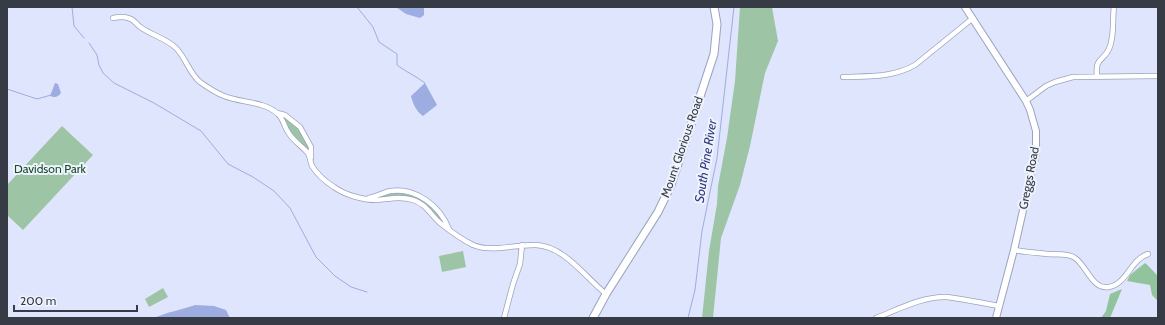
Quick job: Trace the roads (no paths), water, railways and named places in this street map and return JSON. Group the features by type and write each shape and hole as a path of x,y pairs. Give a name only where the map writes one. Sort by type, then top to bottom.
{"main road":[{"name":"Mount Glorious Road","path":"593,318 606,294 658,212 671,185 714,54 717,24 714,7"}],"street":[{"name":"Greggs Road","path":"965,7 1026,101 1036,131 1036,154 1014,250 996,318"},
{"path":"1097,76 1096,68 1098,61 1107,53 1110,47 1114,7"},
{"path":"113,18 126,17 134,20 139,26 162,38 176,48 189,69 199,81 211,89 224,96 267,107 277,113 285,115 300,128 311,147 312,156 310,159"},
{"path":"843,77 890,75 906,71 973,18"},
{"path":"1026,101 1046,86 1072,77 1158,76"},
{"path":"277,113 284,121 288,132 297,144 308,152 313,166 321,177 334,187 366,199 376,200 400,198 422,203 440,222 461,239 475,246 489,248 537,245 556,250 580,269 592,283 606,294"},
{"path":"366,199 392,191 408,192 417,195 430,202 444,216 449,229"},
{"path":"406,199 408,192"},
{"path":"504,318 520,264 522,245"},
{"path":"1014,250 1074,257 1081,263 1093,281 1101,287 1109,287 1116,284 1123,279 1142,256 1148,254"},
{"path":"876,318 916,303 946,297 999,306"}],"water":[{"path":"396,7 424,7 424,15 420,18 406,14"},
{"path":"55,83 58,84 61,93 58,96 53,97 50,96"},
{"path":"425,83 437,105 423,116 415,107 411,96"},
{"path":"195,305 214,306 226,310 230,318 154,318 164,314"}],"waterway":[{"path":"72,7 74,26 84,38"},
{"path":"357,7 373,27 379,42 397,54 397,65 425,83"},
{"name":"South Pine River","path":"688,318 695,290 702,231 717,158 734,7"},
{"path":"89,43 97,55 99,65 103,73 114,83 154,103 201,131 228,164 253,177 274,191 290,208 316,257 335,276 351,287 367,292"},
{"path":"7,89 37,99 51,95"}],"park label":[{"name":"Davidson Park","path":"50,169"}]}
